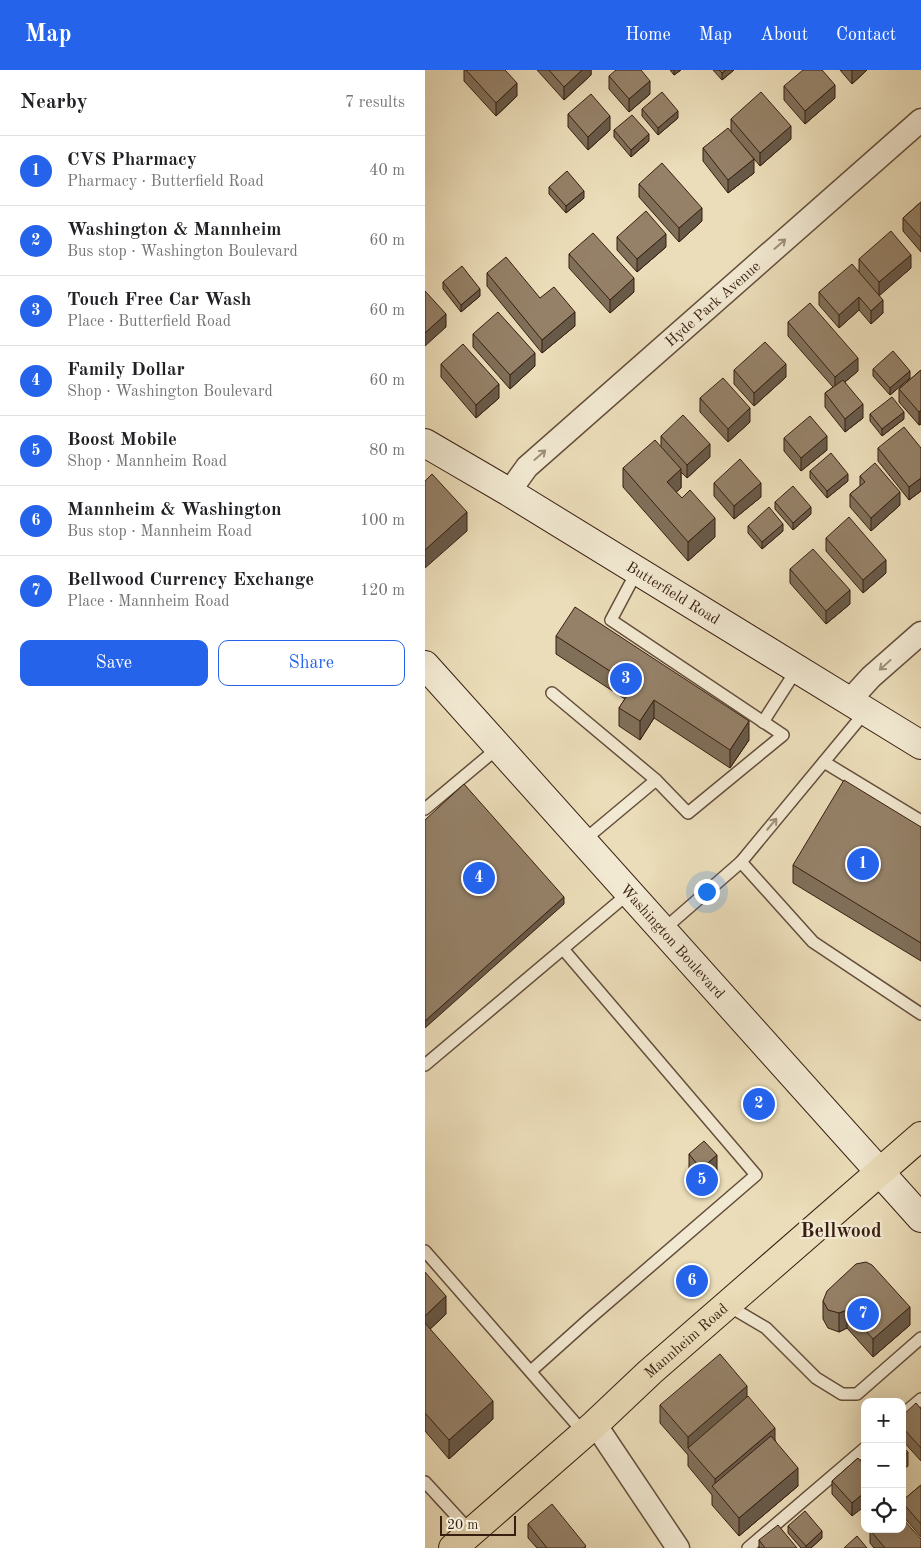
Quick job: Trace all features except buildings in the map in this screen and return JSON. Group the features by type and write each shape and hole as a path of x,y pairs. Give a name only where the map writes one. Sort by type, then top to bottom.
{"main road":[{"name":"Butterfield Road","path":"425,443 509,492 921,745"},
{"name":"Washington Boulevard","path":"425,665 921,1218"},
{"name":"Mannheim Road","path":"462,1540 590,1428 650,1372 921,1136"}],"street":[{"name":"Hyde Park Avenue","path":"509,492 527,467 921,120"},
{"path":"857,706 871,677 921,633"},
{"path":"590,1428 678,1548"}],"lane":[{"path":"551,693 656,780 688,814 783,735 611,620 637,571"},
{"path":"763,722 797,669"},
{"path":"663,930 741,862 824,762 857,706"},
{"path":"425,809 499,747"},
{"path":"824,762 921,821"},
{"path":"583,841 656,780"},
{"path":"741,862 813,942 921,1014"},
{"path":"425,1064 629,893"},
{"path":"531,1371 757,1175 563,949"},
{"path":"425,1251 531,1371 590,1428"},
{"path":"727,1305 766,1328 816,1378 842,1394 857,1394 921,1338"},
{"path":"906,1412 921,1399"},
{"path":"748,1548 861,1451"},
{"path":"425,1482 462,1540"}],"place":[{"name":"Touch Free Car Wash","path":"626,679"},
{"name":"CVS Pharmacy","path":"863,864"},
{"name":"Family Dollar","path":"479,878"},
{"name":"Washington & Mannheim","path":"759,1104"},
{"name":"Boost Mobile","path":"702,1180"},
{"name":"Mannheim & Washington","path":"692,1281"},
{"name":"Bellwood Currency Exchange","path":"863,1314"}],"district":[{"name":"Bellwood","path":"841,1230"}]}
